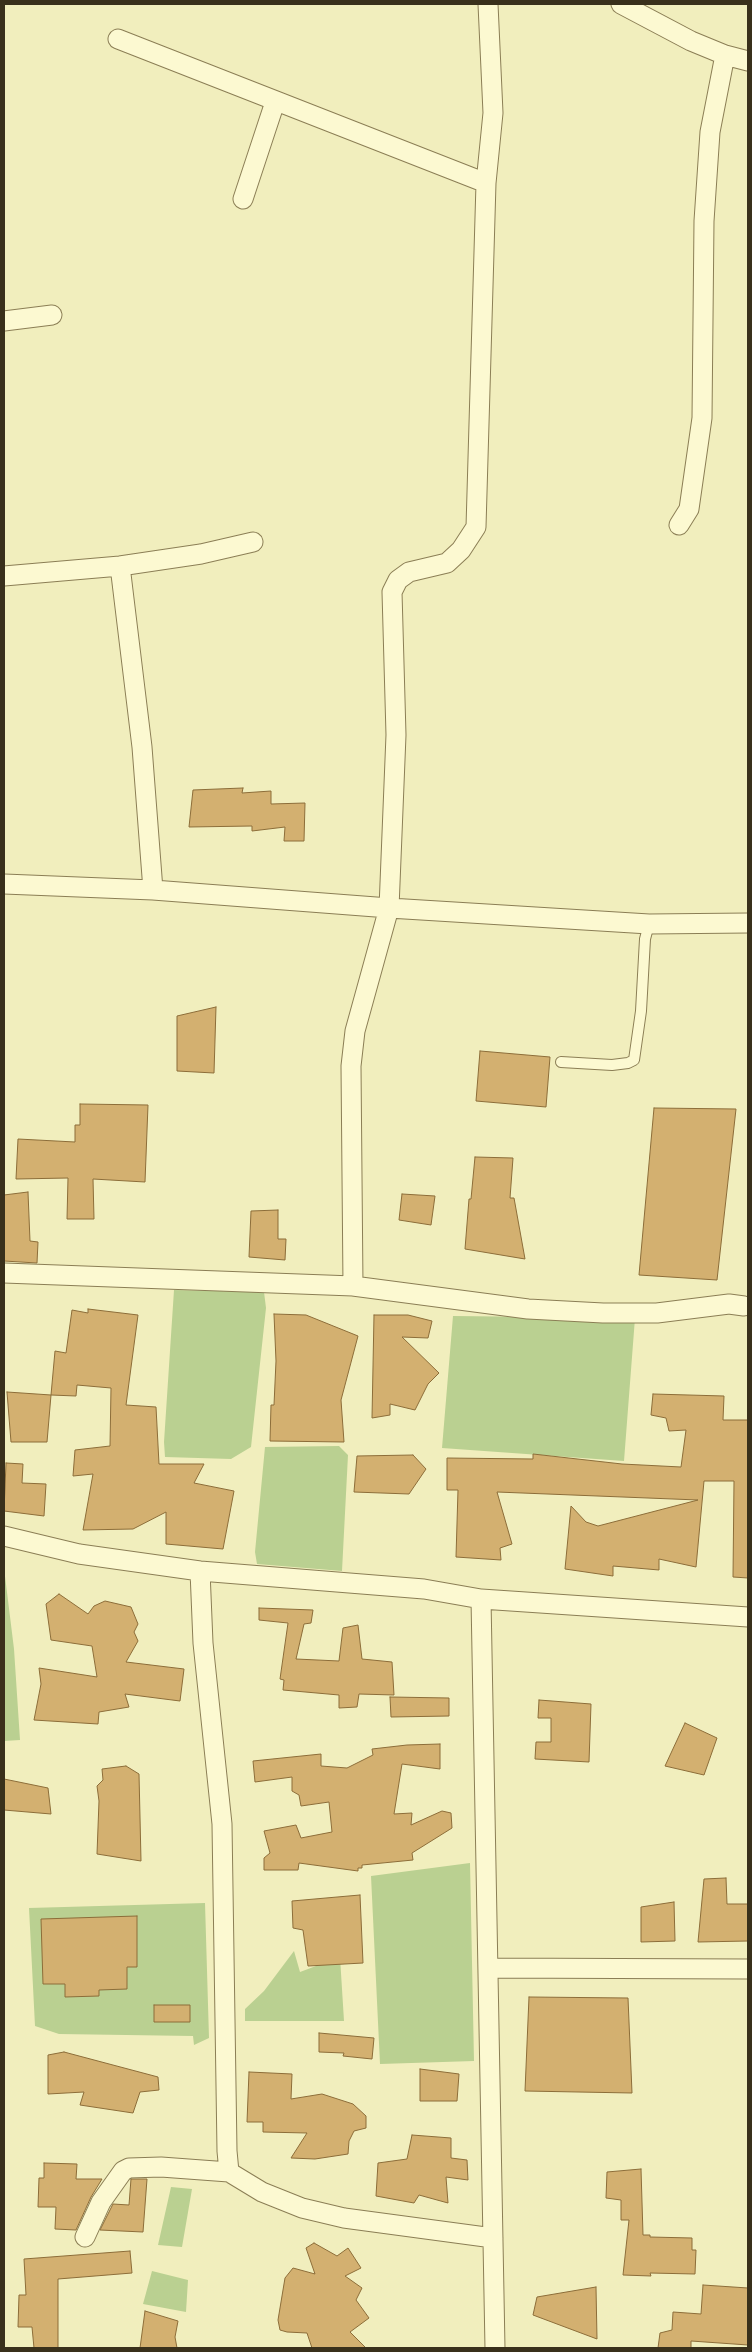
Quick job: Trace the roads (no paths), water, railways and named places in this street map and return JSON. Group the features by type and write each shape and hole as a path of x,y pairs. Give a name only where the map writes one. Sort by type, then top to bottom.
{"street":[{"path":"353,1286 351,1066 355,1031 389,908 396,735 392,592 398,580 408,572 447,563 461,550 476,527 486,183 493,113 488,4"},
{"path":"621,4 691,41 725,56 748,61"},
{"path":"118,39 486,183"},
{"path":"679,525 689,510 702,418 704,221 710,132 725,56"},
{"path":"243,199 275,102"},
{"path":"4,322 52,315"},
{"path":"4,576 120,566 201,554 253,542"},
{"path":"120,566 142,747 153,890"},
{"path":"4,884 153,890 389,908 649,924 748,923"},
{"path":"4,1273 353,1286 528,1309 603,1314 657,1313 729,1304 744,1306"},
{"path":"4,1536 79,1554 200,1571 424,1589 480,1599 748,1617"},
{"path":"200,1571 203,1643 222,1824 226,2151 229,2172"},
{"path":"480,1599 495,2348"},
{"path":"488,1968 748,1969"},
{"path":"85,2237 101,2202 122,2171 129,2168 161,2167 229,2172 262,2192 302,2208 344,2218 493,2238"}],"lane":[{"path":"561,1062 612,1065 628,1063 634,1060 641,1011 645,939 649,924"}]}
